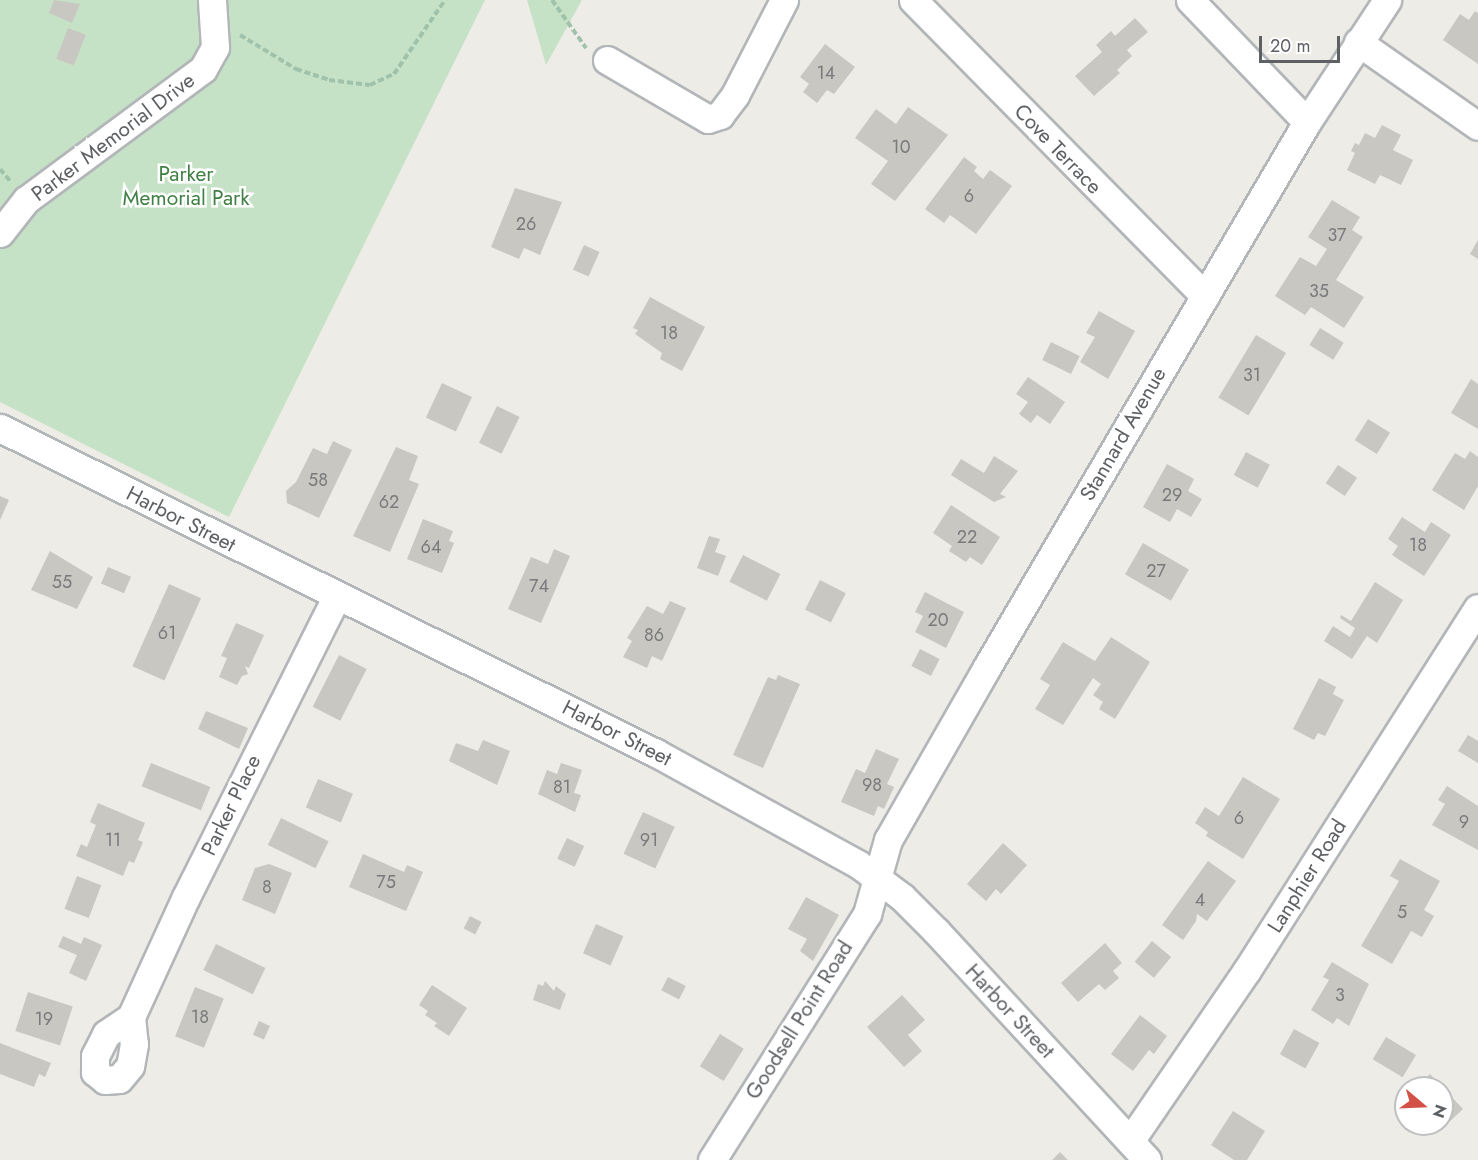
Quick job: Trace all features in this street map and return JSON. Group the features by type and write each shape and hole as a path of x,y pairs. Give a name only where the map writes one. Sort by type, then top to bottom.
{"street":[{"path":"607,60 708,119 720,115 735,95 784,0"},
{"name":"Cove Terrace","path":"913,0 1205,296"},
{"path":"1190,0 1308,122"},
{"name":"Stannard Avenue","path":"878,877 888,840 1308,122 1358,42 1388,0"},
{"name":"Parker Memorial Drive","path":"0,233 26,201 203,69 215,46 214,8"},
{"path":"1358,42 1478,126"},
{"name":"Harbor Street","path":"0,428 695,773 810,834 878,877 936,931 1139,1151"},
{"name":"Parker Place","path":"130,1017 190,887 337,596"},
{"name":"Lanphier Road","path":"1139,1151 1247,970 1478,608"},
{"name":"Goodsell Point Road","path":"712,1160 867,914 878,877"}],"path":[{"path":"214,8 296,69 330,80 370,85 393,74 445,0"},
{"path":"552,0 578,41 607,60"}],"green space":[{"name":"Parker Memorial Park","path":"0,0 485,0 229,517 0,402"},
{"path":"527,0 582,0 546,65"}],"building":[{"path":"54,0 80,4 72,23 49,13"},
{"path":"1475,11 1478,13 1478,64 1443,40 1460,14 1469,20"},
{"path":"1135,18 1148,32 1127,50 1132,56 1117,70 1120,73 1094,96 1075,76 1102,52 1096,45 1111,31 1115,36"},
{"path":"68,28 86,35 74,66 56,59"},
{"path":"825,44 855,67 834,94 827,90 817,103 803,92 809,84 800,77"},
{"path":"908,107 948,135 895,201 871,184 888,161 855,138 876,109 896,124"},
{"path":"1382,125 1401,135 1393,150 1413,160 1401,185 1380,175 1375,184 1347,170 1355,153 1351,151 1355,143 1359,145 1365,133 1375,138"},
{"path":"964,157 977,167 974,171 983,179 990,170 1012,186 976,234 950,215 944,223 925,209"},
{"path":"515,188 562,202 540,255 524,248 519,259 491,247"},
{"path":"1332,200 1360,217 1352,230 1363,237 1336,280 1364,297 1344,328 1311,307 1305,315 1275,296 1300,257 1316,266 1327,249 1308,237"},
{"path":"1478,240 1478,259 1470,254"},
{"path":"584,245 600,252 589,277 573,270"},
{"path":"650,297 705,327 682,371 660,359 662,353 635,334 638,330 633,328"},
{"path":"1099,311 1135,331 1108,379 1080,362 1095,337 1086,333"},
{"path":"1320,328 1344,343 1333,360 1309,345"},
{"path":"1256,335 1286,353 1248,416 1218,398"},
{"path":"1051,342 1080,356 1071,374 1042,360"},
{"path":"1028,377 1065,402 1050,424 1037,415 1031,423 1019,414 1028,402 1016,394"},
{"path":"1471,379 1478,384 1478,429 1451,413"},
{"path":"442,383 472,397 456,431 426,417"},
{"path":"497,406 519,417 501,454 479,443"},
{"path":"1368,419 1390,433 1377,454 1355,440"},
{"path":"333,441 352,450 319,518 287,503 286,491 296,482 313,448 327,454"},
{"path":"396,447 418,456 409,480 419,484 390,552 353,536"},
{"path":"1470,451 1478,457 1478,486 1464,510 1432,490 1455,453 1465,459"},
{"path":"1246,452 1270,465 1258,488 1234,475"},
{"path":"994,456 1018,471 1000,494 1006,497 994,502 951,475 961,459 984,473"},
{"path":"1167,464 1194,479 1188,491 1202,499 1191,517 1177,509 1170,522 1143,507"},
{"path":"1338,465 1357,478 1345,496 1326,483"},
{"path":"0,496 9,500 0,520"},
{"path":"951,505 1000,537 982,565 970,557 966,562 949,551 952,546 933,533"},
{"path":"1402,517 1425,532 1431,522 1451,535 1424,576 1392,555 1398,546 1388,539"},
{"path":"423,519 453,531 449,541 454,543 442,573 407,559"},
{"path":"709,536 720,539 715,552 726,556 718,576 697,568"},
{"path":"1143,543 1189,570 1171,601 1125,574"},
{"path":"554,549 570,556 541,623 508,609 531,557 548,564"},
{"path":"50,551 93,577 77,609 31,590"},
{"path":"743,555 780,574 767,601 729,582"},
{"path":"108,567 131,577 124,593 101,584"},
{"path":"820,580 846,593 831,623 805,609"},
{"path":"1375,582 1403,600 1377,643 1367,636 1352,659 1324,641 1333,626 1350,637 1355,628 1340,618 1341,615 1351,621"},
{"path":"169,584 201,598 164,680 132,666"},
{"path":"925,592 964,612 946,648 915,632 923,616 915,612"},
{"path":"670,601 686,608 662,661 652,656 647,668 623,657 632,641 627,638 647,606 663,614"},
{"path":"236,623 264,635 249,668 245,666 248,674 242,676 237,685 219,677 227,658 221,656"},
{"path":"1111,637 1150,662 1115,719 1099,709 1103,702 1093,695 1101,684 1093,678 1063,725 1035,709 1050,685 1040,679 1063,642 1095,661"},
{"path":"920,649 940,659 931,676 911,666"},
{"path":"339,655 367,669 340,721 313,707"},
{"path":"778,675 800,684 763,768 733,755 768,677 776,680"},
{"path":"1319,678 1336,687 1333,694 1344,700 1325,736 1318,733 1314,740 1293,729"},
{"path":"206,711 248,728 239,749 198,729"},
{"path":"1468,735 1478,741 1478,763 1458,751"},
{"path":"483,740 510,751 497,785 449,761 456,743 478,751"},
{"path":"876,749 899,759 887,784 894,787 884,809 878,806 874,816 841,802 856,769 865,773"},
{"path":"151,763 210,787 201,810 142,786"},
{"path":"561,763 582,770 574,793 581,795 575,812 538,794 547,770 557,774"},
{"path":"1243,777 1280,799 1243,859 1206,836 1208,832 1195,823 1205,807 1219,816"},
{"path":"318,779 353,794 341,822 306,808"},
{"path":"1447,786 1478,806 1478,850 1432,825 1445,804 1438,800"},
{"path":"98,803 145,823 138,840 143,842 134,863 129,861 123,876 76,856 81,844 87,847 96,825 90,822"},
{"path":"643,812 675,827 655,868 624,854"},
{"path":"281,818 329,841 315,868 268,845"},
{"path":"567,838 584,846 574,867 557,859"},
{"path":"1003,843 1027,865 1001,894 996,889 986,901 967,884"},
{"path":"363,854 404,872 407,865 423,872 406,911 349,887"},
{"path":"1400,859 1440,881 1424,910 1434,916 1422,937 1411,931 1392,964 1361,946 1399,881 1390,876"},
{"path":"1208,861 1236,881 1207,921 1197,914 1196,921 1183,940 1162,925"},
{"path":"269,864 292,873 275,914 242,900 255,868"},
{"path":"77,876 101,885 89,918 64,909"},
{"path":"806,897 839,915 813,961 800,951 807,939 788,929"},
{"path":"470,916 482,922 475,934 464,928"},
{"path":"596,924 623,936 610,965 583,953"},
{"path":"63,936 81,944 84,937 102,945 86,981 69,973 77,955 58,947"},
{"path":"1152,941 1171,957 1154,978 1135,962"},
{"path":"1105,943 1122,963 1113,971 1119,978 1105,990 1099,984 1078,1002 1061,983"},
{"path":"216,944 265,968 253,994 203,970"},
{"path":"1332,962 1369,984 1349,1026 1337,1018 1333,1024 1311,1010 1329,980 1323,977"},
{"path":"668,977 686,986 679,999 661,990"},
{"path":"545,981 554,991 556,986 566,994 560,1010 533,1000 538,984 543,986"},
{"path":"432,985 467,1008 449,1036 434,1026 437,1023 425,1015 428,1011 419,1005"},
{"path":"195,987 224,999 204,1048 175,1036"},
{"path":"28,992 73,1007 60,1046 15,1031"},
{"path":"902,995 925,1020 908,1035 922,1051 904,1067 867,1027"},
{"path":"1140,1015 1167,1036 1154,1054 1149,1050 1133,1071 1111,1054"},
{"path":"259,1021 270,1026 264,1040 253,1035"},
{"path":"1294,1029 1319,1043 1305,1068 1280,1054"},
{"path":"720,1034 744,1049 724,1081 700,1066"},
{"path":"1386,1037 1416,1055 1403,1076 1373,1059"},
{"path":"0,1043 51,1063 45,1077 39,1074 34,1087 0,1074"},
{"path":"1454,1099 1463,1109 1454,1118"},
{"path":"1233,1111 1265,1131 1247,1160 1234,1160 1211,1145"},
{"path":"1060,1152 1068,1160 1052,1160"}]}
